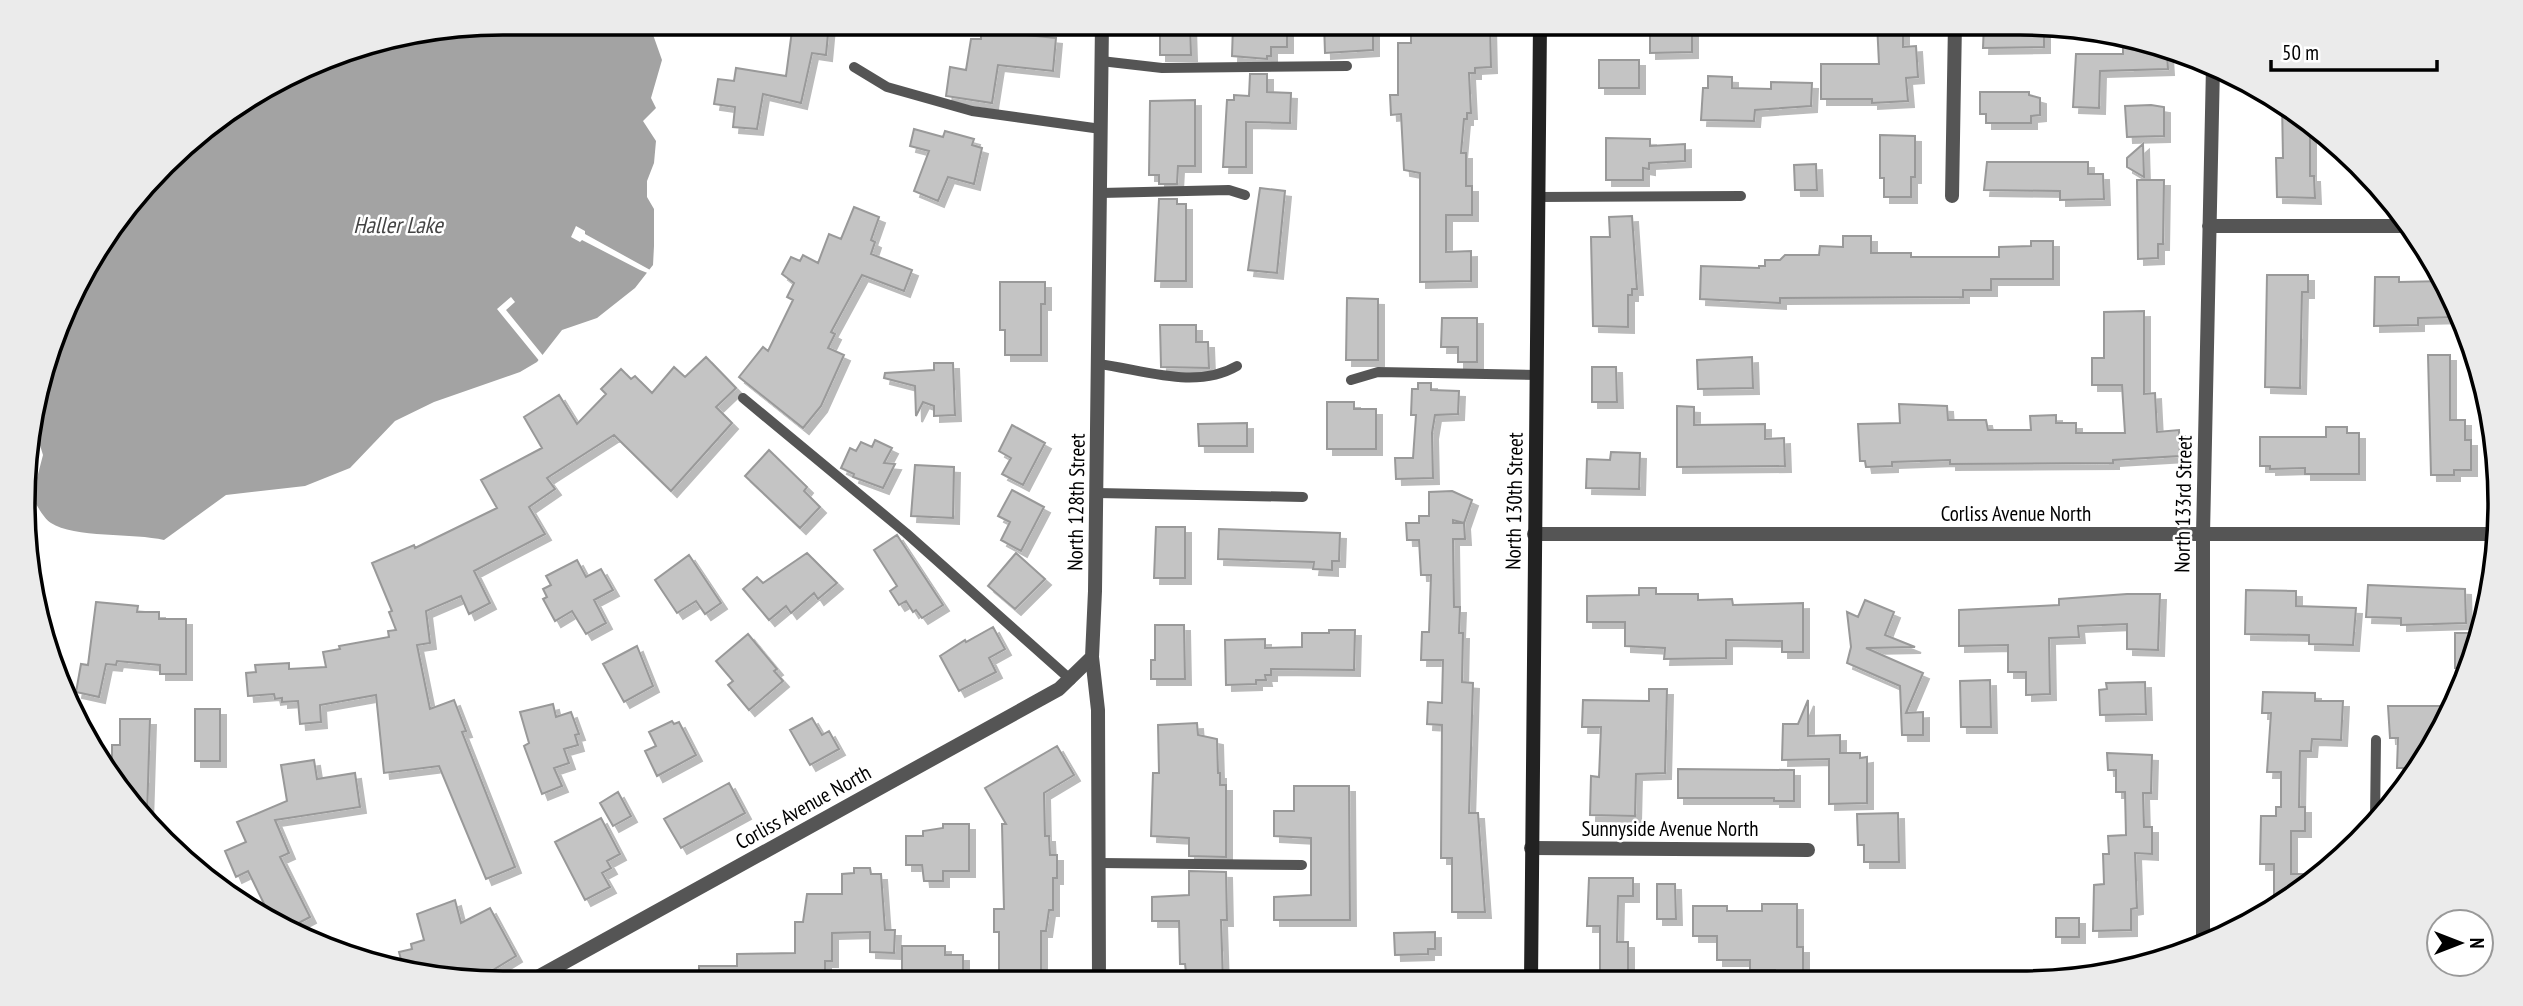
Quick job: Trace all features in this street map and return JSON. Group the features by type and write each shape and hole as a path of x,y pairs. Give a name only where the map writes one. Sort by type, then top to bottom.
{"main road":[{"name":"North 130th Street","path":"1531,971 1540,35"}],"street":[{"name":"North 128th Street","path":"1099,971 1098,710 1092,657 1097,493 1102,35"},
{"path":"1952,195 1955,35"},
{"name":"North 133rd Street","path":"2203,933 2203,534 2213,77"},
{"path":"2209,226 2397,226"},
{"name":"Corliss Avenue North","path":"1534,534 2487,534"},
{"name":"Corliss Avenue North","path":"549,971 1071,680 1092,657"},
{"name":"Sunnyside Avenue North","path":"1531,848 1808,850"}],"lane":[{"path":"1101,61 1162,68 1347,66"},
{"path":"854,67 887,87 972,111 1101,129"},
{"path":"1101,193 1229,190 1245,195"},
{"path":"1538,197 1741,195"},
{"path":"1099,364 1172,377 1214,376 1237,366"},
{"path":"1351,380 1378,372 1536,375"},
{"path":"743,398 906,533 1071,680"},
{"path":"1097,493 1303,497"},
{"path":"2375,808 2376,740"},
{"path":"1100,863 1302,865"}],"water":[{"name":"Haller Lake","path":"653,35 662,60 651,98 656,108 643,121 656,141 654,163 647,181 647,197 654,209 653,265 635,288 597,318 562,330 537,362 520,372 434,402 395,421 350,468 305,486 226,495 164,540 74,531 48,521 35,502 36,483 43,455 39,442 51,382 71,324 98,269 151,194 194,151 243,114 296,83 324,71 382,51 412,44 472,36"}],"pier":[{"path":"576,226 585,231 585,234 652,271 650,274 640,270 571,237"},
{"path":"511,297 515,302 506,310 545,358 541,363 497,309"}],"building":[{"path":"791,35 828,35 826,55 812,53 801,103 763,94 757,129 733,127 735,107 714,104 718,79 734,81 736,68 786,76"},
{"path":"981,35 1056,38 1053,71 998,65 992,103 946,96 950,67 966,70 971,39 981,39"},
{"path":"1160,35 1190,35 1191,55 1160,55"},
{"path":"1233,35 1287,35 1287,47 1271,47 1271,56 1267,56 1267,59 1232,56"},
{"path":"1324,35 1373,35 1373,50 1325,53"},
{"path":"1411,35 1490,35 1491,67 1475,68 1475,73 1469,73 1471,113 1467,113 1467,119 1464,119 1461,153 1466,153 1466,186 1472,186 1472,215 1446,215 1446,252 1471,251 1471,281 1420,282 1420,173 1404,170 1401,114 1391,115 1390,95 1398,95 1398,43 1411,43"},
{"path":"1650,35 1692,35 1692,52 1650,53"},
{"path":"1878,35 1903,35 1903,47 1916,46 1918,77 1906,78 1908,101 1872,103 1872,99 1821,99 1821,64 1879,64"},
{"path":"1984,35 2044,36 2044,47 1983,48"},
{"path":"2123,47 2167,59 2168,69 2100,71 2099,108 2073,107 2076,54 2123,54"},
{"path":"1599,60 1639,60 1639,88 1599,88"},
{"path":"1250,74 1267,74 1267,92 1291,93 1290,123 1246,122 1246,167 1223,167 1227,100 1234,100 1234,95 1249,96"},
{"path":"1708,76 1732,77 1732,88 1771,89 1771,82 1812,83 1811,106 1755,110 1754,121 1701,120 1703,88 1708,88"},
{"path":"1980,92 2029,92 2029,95 2040,98 2040,115 2031,116 2031,123 1986,123 1986,114 1980,114"},
{"path":"1195,100 1195,166 1178,166 1177,184 1159,184 1159,175 1149,175 1150,101"},
{"path":"2125,106 2164,107 2164,136 2127,137"},
{"path":"2282,116 2310,136 2310,176 2314,176 2315,198 2277,197 2276,158 2283,158"},
{"path":"914,129 943,137 945,131 974,139 972,145 982,148 974,184 948,177 938,201 914,191 929,151 910,146"},
{"path":"1880,135 1915,136 1915,177 1911,177 1911,197 1884,197 1884,178 1880,178"},
{"path":"1606,138 1650,139 1650,146 1685,144 1685,161 1649,163 1649,169 1643,168 1643,180 1606,180"},
{"path":"2143,144 2144,177 2127,167 2127,158"},
{"path":"1987,162 2088,162 2088,174 2103,174 2104,199 2060,200 2060,191 1984,190"},
{"path":"1816,164 1817,190 1795,190 1794,165"},
{"path":"2137,180 2164,180 2163,244 2158,244 2158,258 2138,259"},
{"path":"1260,188 1285,191 1277,273 1248,270"},
{"path":"1159,199 1177,199 1177,204 1186,204 1186,281 1155,281"},
{"path":"854,207 879,217 871,240 875,242 871,254 912,270 904,291 862,275 831,332 835,334 828,348 844,355 821,406 803,428 739,377 763,347 768,351 793,300 787,297 794,283 782,274 791,257 800,261 803,255 818,263 829,234 841,239"},
{"path":"1632,216 1637,289 1632,289 1632,295 1628,295 1628,327 1593,326 1591,237 1610,237 1609,217"},
{"path":"1843,236 1871,236 1871,253 1911,253 1911,257 1999,257 1999,247 2031,246 2031,241 2053,241 2053,279 1991,279 1991,290 1963,290 1963,297 1780,298 1780,303 1700,299 1701,266 1759,268 1765,266 1765,260 1780,260 1785,255 1819,255 1820,246 1843,247"},
{"path":"2267,275 2308,275 2308,292 2302,292 2300,388 2265,387"},
{"path":"2375,277 2399,277 2399,282 2432,281 2449,317 2418,318 2418,325 2374,326"},
{"path":"1000,282 1045,282 1045,304 1041,304 1041,355 1005,355 1005,330 1000,330"},
{"path":"1347,298 1378,299 1378,360 1346,360"},
{"path":"2144,311 2144,394 2155,393 2157,432 2179,430 2180,456 2113,460 2113,463 1950,464 1950,460 1892,462 1892,466 1866,467 1865,461 1860,461 1858,424 1900,423 1899,404 1947,406 1948,420 1986,420 1988,430 2031,430 2030,416 2056,415 2056,423 2076,423 2076,433 2125,433 2122,385 2092,385 2092,358 2104,358 2104,312"},
{"path":"1442,318 1477,318 1477,362 1458,362 1458,347 1441,347"},
{"path":"1160,325 1196,325 1196,342 1208,342 1209,368 1161,367"},
{"path":"2428,355 2450,355 2450,420 2465,420 2465,440 2471,440 2471,470 2454,470 2454,475 2431,475"},
{"path":"706,357 736,388 716,407 732,423 671,491 614,435 547,478 555,489 529,507 545,534 474,571 490,603 469,614 461,596 426,611 430,643 417,645 430,709 454,700 466,731 462,732 515,867 486,879 439,766 384,773 376,695 320,705 321,722 300,724 298,701 282,702 282,698 275,699 274,694 248,696 246,673 256,672 255,665 289,663 289,669 326,667 323,652 340,649 339,646 389,637 388,631 396,630 389,612 392,611 372,563 414,545 415,548 497,508 481,480 542,448 524,417 559,395 577,424 606,394 601,389 621,369 631,379 635,376 652,393 674,367 685,377"},
{"path":"1752,357 1753,388 1698,389 1697,360"},
{"path":"934,363 953,363 955,415 934,416 934,406 923,402 916,416 915,386 884,378 885,373 934,370"},
{"path":"1592,367 1616,367 1617,402 1592,402"},
{"path":"1418,383 1431,383 1431,390 1459,391 1458,414 1435,415 1432,433 1433,478 1396,479 1395,458 1413,458 1416,415 1411,415 1412,389 1418,389"},
{"path":"1327,402 1354,402 1354,409 1376,409 1376,449 1327,449"},
{"path":"1677,406 1694,407 1694,425 1765,424 1765,439 1784,438 1785,466 1677,467"},
{"path":"1247,423 1247,446 1199,446 1198,424"},
{"path":"1012,425 1045,443 1023,485 1002,474 1011,458 999,451"},
{"path":"2326,427 2347,427 2347,433 2359,433 2359,474 2305,474 2305,468 2270,469 2270,466 2260,466 2260,437 2326,437"},
{"path":"875,440 892,448 884,463 895,464 883,488 853,477 854,474 841,468 850,448 856,451 861,442 872,447"},
{"path":"769,450 807,487 804,491 820,507 800,528 745,476"},
{"path":"1611,452 1640,453 1639,489 1586,488 1587,459 1610,460"},
{"path":"915,465 954,467 953,518 911,516"},
{"path":"1012,490 1044,507 1021,551 1001,540 1010,522 998,516"},
{"path":"1452,491 1472,500 1464,523 1465,539 1453,539 1454,607 1460,607 1459,633 1463,633 1462,682 1473,683 1469,813 1478,813 1485,912 1452,912 1452,858 1441,858 1442,725 1427,724 1428,702 1442,703 1443,660 1421,660 1422,632 1429,632 1431,575 1421,575 1419,540 1407,540 1406,523 1419,523 1419,516 1429,516 1429,492"},
{"path":"1156,527 1185,527 1185,578 1154,578"},
{"path":"1219,529 1340,533 1339,561 1332,561 1332,570 1313,569 1314,562 1218,559"},
{"path":"897,535 943,605 922,618 916,610 913,612 906,601 899,605 890,591 897,586 874,550"},
{"path":"807,553 837,583 818,599 814,593 791,613 786,606 769,620 743,589 757,577 763,583"},
{"path":"1016,553 1045,579 1015,609 988,586"},
{"path":"689,555 721,603 705,614 696,601 677,613 655,580"},
{"path":"577,560 586,577 601,569 613,590 594,600 606,623 586,634 572,611 555,621 543,599 547,597 543,589 551,585 546,576"},
{"path":"2368,585 2465,589 2466,623 2401,625 2401,618 2366,617"},
{"path":"1639,588 1656,588 1656,594 1698,594 1698,600 1732,599 1733,605 1803,603 1803,652 1782,652 1782,641 1726,640 1726,658 1664,659 1665,648 1625,646 1625,622 1587,622 1587,596 1639,595"},
{"path":"2246,590 2296,591 2296,606 2356,608 2353,645 2309,644 2309,635 2245,634"},
{"path":"2160,594 2158,650 2127,649 2127,624 2078,626 2079,637 2049,638 2050,694 2026,695 2026,672 2008,672 2008,645 1959,646 1959,610 2059,605 2059,599"},
{"path":"1865,600 1894,612 1885,635 1915,647 1866,648 1923,673 1906,713 1923,712 1923,735 1902,735 1900,686 1847,663 1851,647 1847,612 1858,617"},
{"path":"96,602 138,606 137,612 159,612 159,619 186,619 186,674 160,674 160,665 117,661 116,665 106,664 99,697 76,692 81,664 88,665"},
{"path":"1155,625 1184,625 1185,679 1151,679 1151,660 1155,660"},
{"path":"993,627 1005,649 989,658 996,672 959,691 940,656"},
{"path":"1329,630 1355,630 1354,670 1271,669 1271,675 1265,675 1266,680 1256,680 1256,684 1226,685 1225,640 1265,639 1265,648 1302,647 1302,633 1329,633"},
{"path":"2455,633 2469,633 2457,668 2455,668"},
{"path":"748,634 777,669 774,671 783,681 749,710 728,685 733,681 716,661"},
{"path":"637,646 653,686 624,702 603,664"},
{"path":"1990,680 1991,727 1961,727 1960,681"},
{"path":"2145,682 2146,714 2100,715 2099,690 2107,689 2106,683"},
{"path":"1649,689 1667,689 1665,773 1636,774 1635,816 1590,815 1591,776 1599,777 1601,727 1582,727 1583,700 1649,701"},
{"path":"2263,692 2315,693 2315,701 2343,701 2341,740 2312,739 2311,751 2300,751 2299,807 2305,807 2305,831 2291,831 2291,874 2305,874 2274,896 2274,864 2260,864 2261,816 2276,816 2276,807 2281,807 2281,772 2267,772 2271,713 2262,713"},
{"path":"1808,700 1808,736 1840,735 1840,753 1860,753 1860,758 1867,757 1867,803 1829,804 1829,759 1782,760 1783,724 1798,724"},
{"path":"553,704 556,717 571,712 579,734 575,735 578,745 564,749 569,763 554,768 562,786 542,794 524,746 529,743 520,712"},
{"path":"2388,706 2442,706 2405,768 2397,768 2398,738 2390,738"},
{"path":"195,709 220,709 220,761 195,761"},
{"path":"812,718 822,735 829,731 839,749 810,765 790,730"},
{"path":"120,719 150,719 147,807 112,760 112,745 120,745"},
{"path":"672,721 674,724 679,722 696,755 657,776 645,751 656,746 649,732"},
{"path":"1197,723 1198,735 1217,739 1220,785 1226,785 1226,857 1189,856 1189,838 1151,836 1153,773 1159,773 1158,725"},
{"path":"1057,746 1074,775 1044,793 1045,836 1049,836 1050,855 1057,855 1057,878 1053,878 1053,910 1049,910 1046,931 1041,931 1041,971 999,971 999,932 994,932 994,909 1004,909 1002,824 1006,824 985,788"},
{"path":"2107,753 2152,755 2151,793 2143,793 2144,827 2152,827 2152,854 2135,853 2137,908 2131,909 2131,930 2093,931 2094,885 2104,884 2103,854 2109,854 2108,836 2126,835 2125,792 2116,792 2116,770 2108,770"},
{"path":"314,760 317,779 355,773 360,807 275,820 289,853 280,857 310,917 297,924 265,905 248,871 236,877 225,851 246,842 237,822 287,801 281,765"},
{"path":"1678,769 1794,770 1794,801 1774,801 1774,798 1678,798"},
{"path":"729,783 745,813 681,848 664,819"},
{"path":"1294,786 1349,786 1350,920 1274,920 1274,897 1311,895 1311,838 1274,836 1274,811 1294,811"},
{"path":"618,792 631,816 613,826 600,803"},
{"path":"1898,813 1899,862 1864,862 1864,845 1858,845 1857,814"},
{"path":"601,818 620,854 607,861 611,868 602,873 610,887 585,900 555,842"},
{"path":"943,824 969,824 969,871 943,871 943,881 924,881 922,865 906,865 906,836 923,836 923,831 943,828"},
{"path":"854,868 870,868 871,874 881,874 885,930 895,930 894,953 870,952 870,932 832,933 832,961 825,961 825,971 699,971 699,966 737,966 737,954 795,953 795,922 803,922 807,894 842,894 842,874 854,873"},
{"path":"1189,871 1226,872 1227,920 1221,920 1223,971 1186,971 1185,964 1180,964 1179,921 1152,921 1152,897 1189,895"},
{"path":"1589,878 1633,878 1633,896 1618,896 1617,942 1628,942 1628,971 1600,971 1600,926 1587,926"},
{"path":"1657,884 1675,884 1676,919 1657,919"},
{"path":"455,900 461,923 490,908 516,956 490,971 442,967 401,959 399,952 412,949 411,944 424,940 417,914"},
{"path":"1762,904 1797,904 1797,947 1803,947 1803,971 1750,970 1750,960 1717,960 1717,936 1693,936 1693,906 1727,906 1727,911 1762,911"},
{"path":"2056,918 2079,918 2079,937 2056,937"},
{"path":"1435,932 1435,949 1428,949 1428,954 1395,955 1394,933"},
{"path":"902,946 945,946 945,955 963,955 963,971 902,971"}]}
